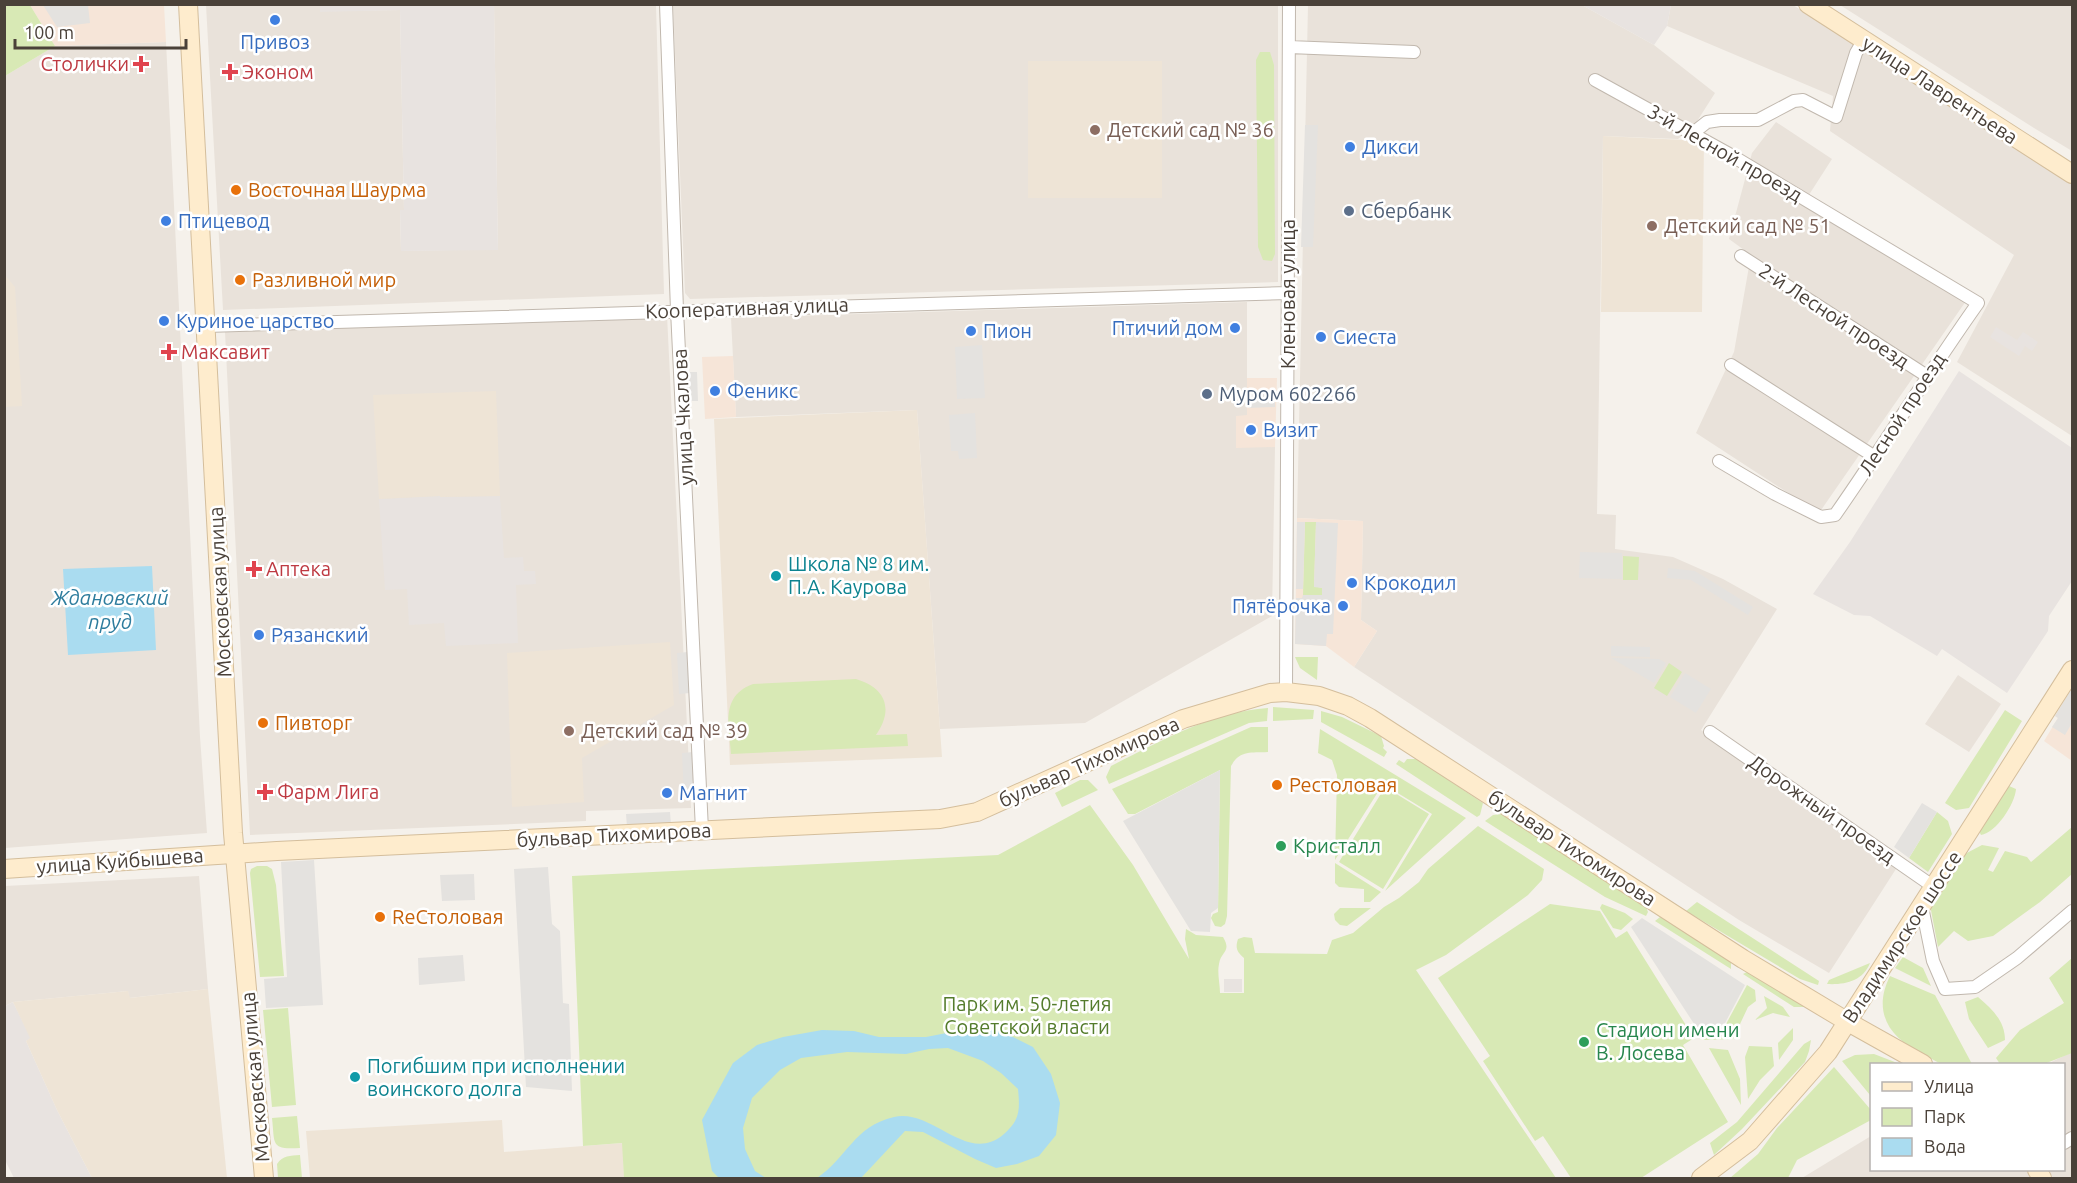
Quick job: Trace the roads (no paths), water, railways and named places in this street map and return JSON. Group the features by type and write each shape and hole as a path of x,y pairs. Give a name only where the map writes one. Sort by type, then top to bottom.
{"street":[{"name":"Московская улица","path":"188,4 235,854 264,1179"},
{"name":"улица Чкалова","path":"666,4 677,310 702,830"},
{"name":"Кленовая улица","path":"1286,692 1289,4"},
{"name":"улица Лаврентьева","path":"1808,4 2073,174"},
{"path":"1693,134 1707,122 1758,120 1794,101 1803,100 1836,117 1856,53 1863,41"},
{"path":"1289,47 1414,52"},
{"name":"3-й Лесной проезд","path":"1595,80 1693,134 1978,303"},
{"name":"2-й Лесной проезд","path":"1741,256 1927,376"},
{"name":"Кооперативная улица","path":"206,326 1288,293"},
{"name":"Лесной проезд","path":"1719,461 1775,494 1821,517 1835,515 1978,303"},
{"path":"1731,365 1875,457"},
{"name":"Владимирское шоссе","path":"1701,1179 1750,1141 1827,1052 2073,670"},
{"name":"бульвар Тихомирова","path":"235,854 940,819 977,812 1184,719 1270,693 1286,692 1319,696 1334,700 1370,718 1743,959 1920,1063"},
{"name":"Дорожный проезд","path":"1710,732 1934,887"},
{"name":"улица Куйбышева","path":"4,869 235,854"},
{"path":"1922,907 1933,961 1945,989 1975,987 2017,958 2073,911"}],"water":[{"name":"Ждановский пруд","path":"152,566 156,650 68,655 63,569"},
{"path":"822,1030 854,1031 879,1037 926,1037 962,1030 999,1030 1033,1047 1051,1074 1060,1103 1056,1135 1039,1156 996,1168 923,1132 905,1131 861,1178 817,1178 860,1135 880,1121 908,1116 977,1144 990,1142 1004,1134 1018,1114 1018,1089 1001,1073 983,1061 948,1048 906,1054 847,1052 801,1058 780,1070 752,1098 743,1128 745,1149 755,1171 766,1178 719,1178 712,1171 702,1120 733,1063 757,1045 783,1037"}],"place":[{"name":"Привоз","path":"275,20"},
{"name":"Столички","path":"141,64"},
{"name":"Эконом","path":"230,72"},
{"name":"Детский сад № 36","path":"1095,130"},
{"name":"Дикси","path":"1350,147"},
{"name":"Восточная Шаурма","path":"236,190"},
{"name":"Сбербанк","path":"1349,211"},
{"name":"Птицевод","path":"166,221"},
{"name":"Детский сад № 51","path":"1652,226"},
{"name":"Разливной мир","path":"240,280"},
{"name":"Куриное царство","path":"164,321"},
{"name":"Птичий дом","path":"1235,328"},
{"name":"Пион","path":"971,331"},
{"name":"Сиеста","path":"1321,337"},
{"name":"Максавит","path":"169,352"},
{"name":"Феникс","path":"715,391"},
{"name":"Муром 602266","path":"1207,394"},
{"name":"Визит","path":"1251,430"},
{"name":"Аптека","path":"254,569"},
{"name":"Школа № 8 им. П.А. Каурова","path":"776,576"},
{"name":"Крокодил","path":"1352,583"},
{"name":"Пятёрочка","path":"1343,606"},
{"name":"Рязанский","path":"259,635"},
{"name":"Пивторг","path":"263,723"},
{"name":"Детский сад № 39","path":"569,731"},
{"name":"Рестоловая","path":"1277,785"},
{"name":"Фарм Лига","path":"265,792"},
{"name":"Магнит","path":"667,793"},
{"name":"Кристалл","path":"1281,846"},
{"name":"ReСтоловая","path":"380,917"},
{"name":"Стадион имени В. Лосева","path":"1584,1042"},
{"name":"Погибшим при исполнении воинского долга","path":"355,1077"}],"park label":[{"name":"Парк им. 50-летия Советской власти","path":"1027,1016"}]}
